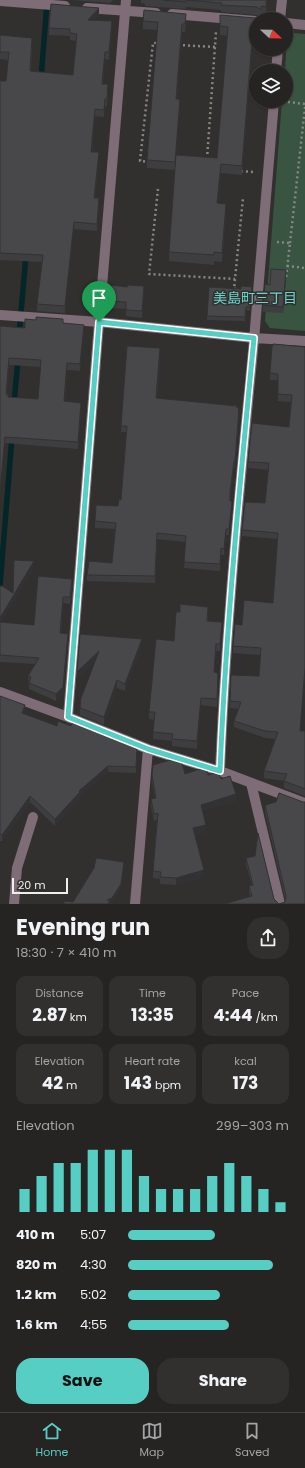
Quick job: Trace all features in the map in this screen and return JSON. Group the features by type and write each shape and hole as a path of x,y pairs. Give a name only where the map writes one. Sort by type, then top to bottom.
{"street":[{"path":"68,717 126,0"},
{"path":"281,12 282,0"},
{"path":"0,1 249,20"},
{"path":"293,24 305,25"},
{"path":"220,771 223,702 234,548 273,108"},
{"path":"0,315 99,322 254,338 305,341"},
{"path":"0,692 148,749 220,771 305,802"},
{"path":"135,904 148,749"},
{"path":"251,783 280,904"},
{"path":"14,904 17,868 33,817"}],"path":[{"path":"207,160 216,47 216,18"},
{"path":"155,162 140,161 153,43 161,43"},
{"path":"176,44 216,47"},
{"path":"286,278 305,106"},
{"path":"237,171 268,174"},
{"path":"158,189 149,274 235,279"},
{"path":"243,198 234,289 258,290"},
{"path":"262,242 290,243"},
{"path":"288,266 305,268"}],"green space":[{"path":"293,33 305,34 305,331 270,328 265,321 281,108 293,108 293,64 285,64 286,56 293,56"}],"building":[{"path":"163,0 186,0 186,2"},
{"path":"187,0 266,0 266,7 261,6 261,10 257,7 221,5 222,3"},
{"path":"51,4 99,8 88,20 112,21 109,52 105,52 102,84 108,84 107,99 105,99 104,110 95,109 91,152 99,152 94,198 99,198 97,224 74,222 65,306 37,304 43,255 0,253 0,81 6,81 9,52 0,52 0,35 32,38 30,71 73,75 77,34 70,33 70,29 49,28"},
{"path":"144,10 186,14 185,24 182,24 176,99 180,99 175,162 147,160 158,22 143,21"},
{"path":"220,15 249,17 249,56 251,56 242,166 221,164 217,203 226,204 222,253 214,252 214,255 169,252 176,155 217,158 228,27 220,26"},
{"path":"271,269 286,270 283,307 263,305 265,284 270,285"},
{"path":"111,285 127,287 128,285 144,286 142,311 126,310 126,302 110,301"},
{"path":"241,286 252,287 250,307 246,307 245,317 207,316 209,287 241,289"},
{"path":"36,317 63,319 63,323 84,325 80,364 67,363 64,401 81,403 78,442 5,437 0,493 0,326 25,328 25,319 36,320","holes":["9,358 41,360 38,399 8,397 8,394 6,394"]},
{"path":"273,344 305,347 305,668 300,731 305,731 305,789 284,781 287,774 264,771 278,732 265,731 234,721 241,702 230,701 231,675 259,676 261,648 233,646 235,624 242,625 244,600 273,603 278,533 242,530 245,502 265,503 269,463 248,462 252,423 289,427 292,395 278,394 278,374 270,373"},
{"path":"127,346 160,348 156,398 237,406 237,408 239,408 235,461 230,492 230,501 232,501 229,529 226,529 224,549 221,548 220,564 184,562 186,536 157,533 155,576 87,575 89,561 112,563 116,523 95,521 96,505 118,506 119,499 121,500 127,426 121,426"},
{"path":"14,560 34,561 0,618 0,586 13,593"},
{"path":"38,576 72,579 70,597 63,597 60,633 68,634 63,687 56,694 29,683 31,677 28,676 39,658 0,655 0,622 34,625"},
{"path":"180,604 208,607 207,621 222,622 220,644 216,644 214,672 218,673 217,699 201,698 197,741 172,739 173,734 153,732 155,712 149,712 156,639 174,641 176,612 180,612"},
{"path":"80,634 142,639 125,684 117,680 104,717 80,708 81,698 99,651 77,672"},
{"path":"0,696 25,705 22,713 57,726 58,721 71,726 73,721 79,722 100,730 99,732 137,746 136,767 108,766 79,791 80,792 55,819 30,796 2,835 0,834"},
{"path":"177,758 181,759 185,774 206,767 208,775 218,772 221,779 230,776 236,794 201,805 206,825 193,828 204,870 176,878 160,877 161,872 153,871 158,813 154,814 151,799 156,798 152,775 153,765"},
{"path":"279,793 305,802 305,904 279,904 285,902 286,896 265,805 276,802"},
{"path":"258,833 274,899 279,904 224,904 252,896 249,886 253,885 246,858 255,856"},
{"path":"96,858 124,862 121,884 112,898 107,900 110,900 108,904 64,904 64,901 73,902 94,868"}],"waterway":[{"path":"41,79 47,2"},
{"path":"19,335 26,255"},
{"path":"14,404 18,359"},
{"path":"0,586 12,437"}],"district":[{"name":"美島町三丁目","path":"255,298"}],"route":[{"path":"99,322 254,338 234,548 223,702 220,771 148,749 68,717 99,322"}]}
